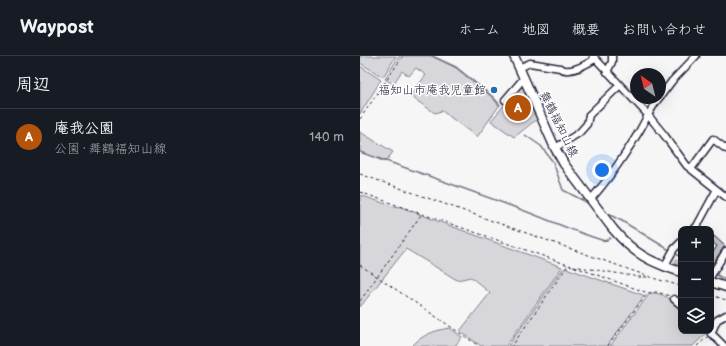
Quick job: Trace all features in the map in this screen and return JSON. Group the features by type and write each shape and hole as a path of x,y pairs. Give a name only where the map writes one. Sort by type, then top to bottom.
{"main road":[{"name":"舞鶴福知山線","path":"514,56 555,148 564,164 621,240 644,258 678,271"},
{"path":"714,283 726,287"}],"street":[{"path":"607,72 612,62 612,56"},
{"path":"666,88 696,56"},
{"path":"519,68 530,63 568,70 579,68 594,57 619,86 648,115 687,166 726,198"},
{"path":"505,100 524,78"},
{"path":"555,148 579,133 587,124 589,115 619,86"},
{"path":"591,199 620,162 655,104"},
{"path":"691,169 713,139 726,149"},
{"path":"697,226 716,191"},
{"path":"664,267 674,249 678,245"},
{"path":"714,271 726,251"},
{"path":"674,299 678,302"},
{"path":"714,325 717,320 726,315"},
{"path":"712,334 724,346"}],"path":[{"path":"360,119 403,56"},
{"path":"360,174 678,285"},
{"path":"360,192 648,293 657,292 668,294 674,299"},
{"path":"360,301 422,215"},
{"path":"360,265 480,346"},
{"path":"568,265 639,277 652,276"},
{"path":"512,346 568,265"},
{"path":"608,346 648,293"},
{"path":"714,296 726,300"},
{"path":"697,346 708,334"}],"shaded area":[{"path":"360,56 396,56 383,77 360,63"},
{"path":"399,56 432,56 456,68 493,98 499,106 477,137 442,111 435,113 410,96 426,75 416,68 409,76 402,71 393,84 385,79"},
{"path":"360,66 381,80 360,114"},
{"path":"523,82 540,119 514,137 491,121"},
{"path":"360,132 393,152 385,162 360,152"},
{"path":"360,195 392,206 401,207 562,267 506,346 481,346 460,331 490,293 471,277 457,280 406,249 360,307"},
{"path":"566,268 644,296 607,346 508,346 562,270"},
{"path":"650,293 664,296 678,306 678,334 705,334 693,346 610,346"},
{"path":"450,328 462,337 455,346 412,346 429,334"}],"building":[{"path":"714,236 725,246 714,262 714,250 717,246 714,244"}],"waterway":[{"path":"432,56 456,67 493,97 500,105"},
{"path":"525,135 541,146 553,162 563,190 588,203"},
{"path":"360,152 526,211 593,237 605,241 610,238"},
{"path":"610,215 671,251"},
{"path":"674,253 678,255"},
{"path":"715,274 726,280"}],"place":[{"name":"福知山市庵我児童館","path":"494,90"},
{"name":"庵我公園","path":"518,108"}]}
